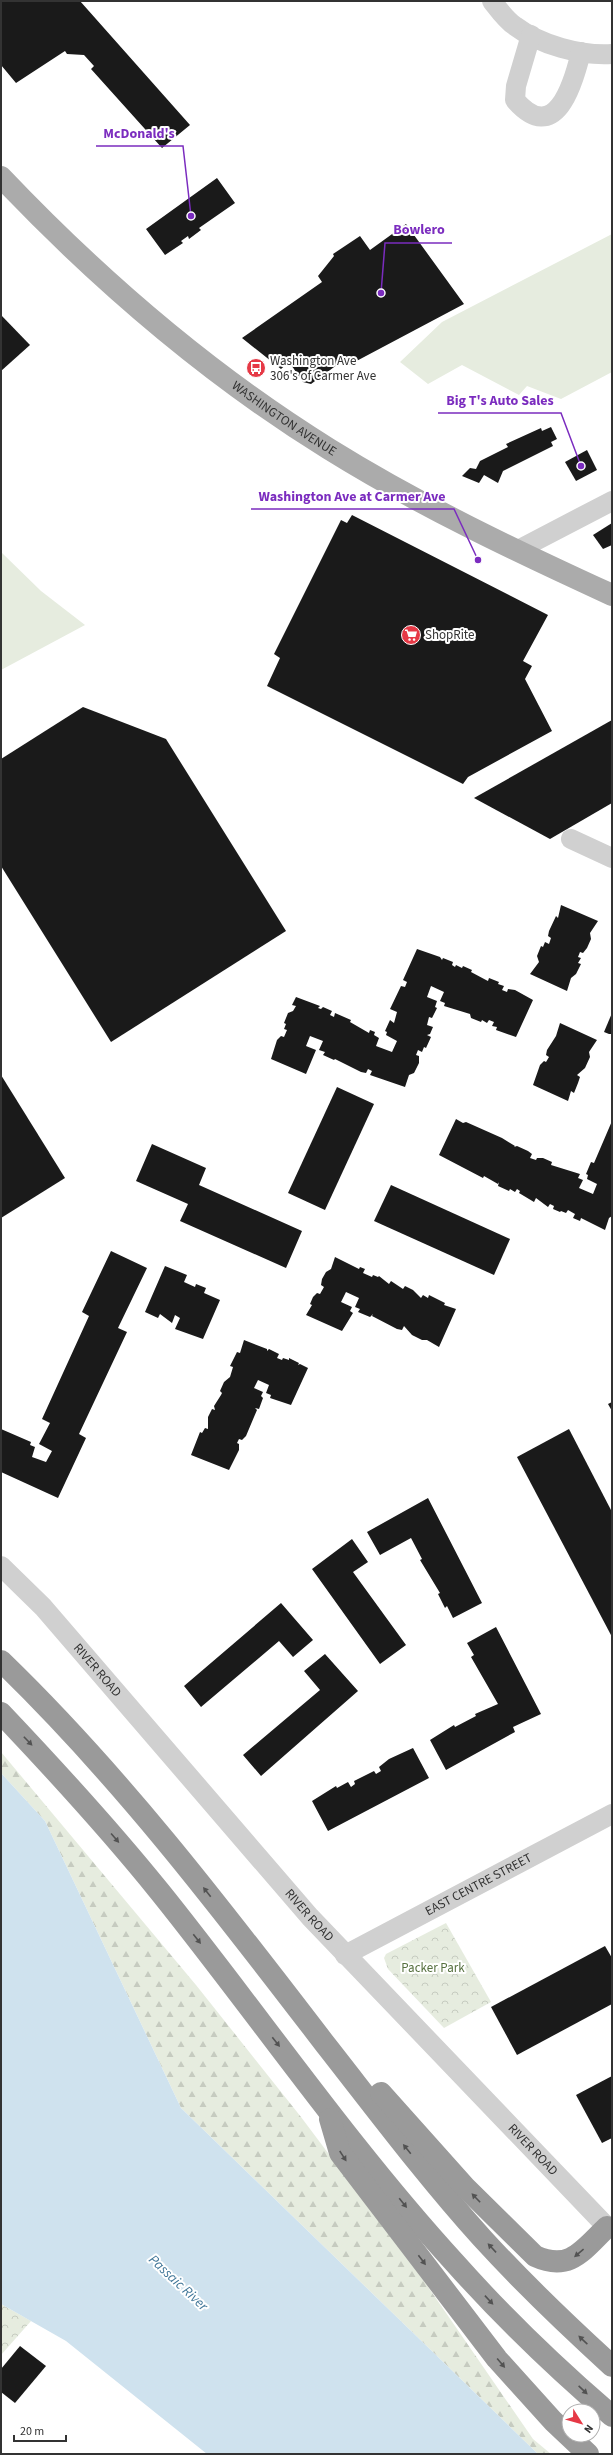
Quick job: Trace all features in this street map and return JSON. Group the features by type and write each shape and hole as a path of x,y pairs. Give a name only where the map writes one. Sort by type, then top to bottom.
{"highway":[{"path":"1,1661 108,1773 228,1918 433,2153 495,2219 534,2256 548,2262 561,2262 573,2258 610,2229"},
{"path":"1,1713 80,1798 160,1892 372,2164 453,2261 542,2353 612,2416"},
{"path":"228,1918 441,2190 523,2281 612,2366"},
{"path":"326,2106 340,2153 497,2359 547,2416 588,2454"}],"main road":[{"name":"WASHINGTON AVENUE","path":"1,177 70,246 131,302 188,349 277,415 329,449 385,481 518,550 612,595"}],"street":[{"path":"492,1 515,26 531,35 581,52 612,54"},
{"path":"531,35 516,86 515,100 524,110 536,116 550,114 561,106 569,93 581,52"},
{"path":"518,550 612,501"},
{"path":"571,839 612,858"},
{"name":"RIVER ROAD","path":"1,1566 22,1585 345,1955 610,2229"},
{"name":"EAST CENTRE STREET","path":"345,1955 612,1814"}],"green space":[{"path":"612,234 612,372 561,399 527,386 519,395 462,365 428,384 400,362 442,322"},
{"path":"1,552 41,591 85,625 1,670"},
{"path":"1,1752 196,1985 301,2117 424,2281 533,2439 551,2454 538,2454 181,2108 45,1821 1,1773"},
{"name":"Packer Park","path":"446,1923 491,2002 444,2028 388,1969 384,1958 386,1954"},
{"path":"1,2304 31,2321 1,2355"}],"water":[{"name":"Passaic River","path":"1,1773 45,1821 181,2108 538,2454 207,2454 66,2341 1,2304"}],"building":[{"path":"1,1 80,1 190,125 162,148 91,69 94,66 84,55 67,54 65,51 16,83 1,65"},
{"path":"217,178 235,203 199,228 201,230 189,239 188,236 181,241 183,243 165,255 146,229"},
{"path":"406,224 464,304 349,365 345,359 311,384 303,382 289,362 281,369 242,338 322,282 318,276 334,256 333,254 360,236 370,250"},
{"path":"1,315 30,345 1,371"},
{"path":"551,427 557,439 551,442 553,446 503,471 498,483 484,475 479,483 462,476 470,468 476,469 480,461 508,447 506,444 541,428 542,431"},
{"path":"587,450 597,470 576,481 565,462"},
{"name":"ShopRite","path":"352,515 548,615 523,661 532,666 525,679 552,731 468,777 463,784 267,686 280,658 274,654 341,520 347,523"},
{"path":"612,523 612,545 603,549 593,535"},
{"path":"83,707 166,739 286,931 111,1042 1,866 1,759"},
{"path":"612,720 612,803 550,839 474,798"},
{"path":"561,905 598,921 590,933 591,939 587,948 583,953 580,952 578,957 581,958 578,963 581,964 576,974 571,978 567,991 530,974 539,962 537,956 541,946 543,947 545,942 549,944 551,938 548,936 549,931 556,916 558,918"},
{"path":"417,949 440,957 442,960 443,958 453,962 452,965 455,967 456,965 462,968 463,966 472,970 471,972 488,981 489,978 499,982 498,984 504,986 502,990 507,992 508,989 515,990 533,1000 516,1037 496,1030 497,1027 492,1026 494,1022 489,1020 487,1023 482,1020 481,1022 471,1018 470,1014 444,1006 445,1003 440,1001 444,992 431,986 427,997 437,1001 435,1007 437,1008 432,1018 429,1017 427,1025 433,1027 430,1034 427,1035 431,1037 426,1048 424,1047 422,1052 418,1050 416,1055 419,1056 419,1063 414,1073 409,1075 405,1087 370,1075 372,1071 368,1069 366,1073 361,1072 335,1059 334,1060 323,1055 325,1052 319,1050 323,1041 310,1036 306,1046 316,1050 306,1074 271,1059 277,1040 281,1036 284,1037 287,1030 284,1029 286,1024 284,1023 288,1013 293,1011 296,1006 292,1005 296,997 320,1006 318,1008 321,1009 323,1007 332,1011 330,1015 334,1017 335,1013 351,1020 350,1022 369,1033 370,1030 375,1032 374,1035 379,1038 376,1046 392,1052 397,1041 386,1035 387,1032 385,1031 390,1020 394,1023 397,1012 390,1009 401,986 405,987 407,982 403,980"},
{"path":"612,1013 612,1034 609,1034 604,1032"},
{"path":"560,1023 597,1040 589,1052 590,1057 585,1068 577,1075 580,1077 578,1083 574,1093 571,1091 568,1101 533,1085 540,1065 544,1061 546,1062 549,1057 546,1055 547,1050 556,1036"},
{"path":"1,1075 65,1178 1,1218"},
{"path":"337,1087 374,1104 325,1210 288,1193"},
{"path":"456,1119 502,1138 515,1146 514,1147 517,1146 528,1151 532,1154 530,1158 536,1160 537,1158 543,1158 552,1162 551,1165 580,1174 578,1178 583,1180 579,1188 593,1194 597,1184 587,1179 588,1175 586,1174 591,1162 594,1163 612,1121 612,1216 609,1218 605,1230 581,1218 580,1221 573,1218 575,1214 568,1210 566,1213 560,1212 553,1209 554,1206 550,1204 548,1207 536,1198 534,1202 519,1193 520,1191 517,1189 515,1192 510,1189 509,1191 498,1186 499,1182 498,1184 484,1176 483,1178 439,1155"},
{"path":"152,1144 206,1168 199,1185 302,1231 286,1268 180,1221 188,1204 136,1181"},
{"path":"391,1185 510,1239 494,1275 374,1221"},
{"path":"111,1251 147,1268 118,1328 127,1332 79,1434 86,1438 58,1498 1,1472 1,1429 31,1442 30,1445 35,1447 32,1457 46,1462 52,1451 39,1444 50,1423 42,1419 89,1316 82,1312"},
{"path":"335,1257 359,1269 360,1267 365,1269 363,1273 372,1277 373,1275 379,1276 389,1284 391,1281 403,1289 405,1286 413,1290 421,1298 423,1295 428,1298 429,1295 445,1303 444,1305 456,1309 439,1347 427,1340 422,1340 412,1335 404,1326 402,1330 397,1329 372,1316 373,1314 370,1317 358,1312 360,1309 355,1307 359,1298 346,1292 341,1302 352,1307 350,1311 353,1313 342,1331 306,1315 312,1305 310,1304 313,1297 317,1293 320,1294 324,1287 321,1285 322,1279 326,1272 331,1269"},
{"path":"165,1266 187,1275 184,1282 195,1287 196,1284 206,1288 204,1293 220,1300 203,1339 175,1329 180,1318 175,1315 172,1323 160,1314 158,1318 145,1312"},
{"path":"244,1340 267,1349 267,1351 269,1349 279,1354 277,1358 289,1360 289,1358 299,1363 298,1365 300,1364 308,1368 291,1405 270,1398 271,1395 266,1393 269,1385 258,1380 254,1388 263,1392 261,1396 263,1398 259,1409 255,1408 257,1410 246,1436 242,1440 239,1439 237,1443 239,1444 239,1450 229,1470 191,1455 200,1432 202,1433 205,1428 208,1429 208,1417 212,1409 215,1410 214,1406 222,1393 220,1391 224,1382 230,1377 233,1367 230,1366 237,1352 240,1353"},
{"path":"612,1402 612,1411 608,1404"},
{"path":"569,1429 612,1512 612,1637 517,1457"},
{"path":"428,1498 482,1603 453,1618 447,1606 445,1608 438,1594 440,1593 420,1560 422,1559 411,1538 380,1555 367,1532"},
{"path":"352,1539 368,1562 353,1572 406,1645 380,1664 312,1569"},
{"path":"281,1603 313,1640 293,1657 279,1641 201,1707 184,1686"},
{"path":"496,1627 541,1714 513,1727 515,1732 446,1770 430,1740 454,1725 455,1727 476,1716 475,1714 498,1704 471,1657 474,1655 467,1643"},
{"path":"325,1654 358,1691 261,1776 243,1755 320,1690 304,1671"},
{"path":"413,1748 429,1778 328,1831 312,1801 336,1786 337,1788 348,1782 351,1787 355,1784 354,1781 374,1771 376,1774 381,1771 379,1767 389,1759"},
{"path":"605,1946 612,1958 612,2004 517,2055 491,2007"},
{"path":"612,2076 612,2138 602,2143 576,2095"},
{"path":"20,2346 46,2366 15,2403 1,2392 1,2369"}],"place":[{"name":"McDonald's","path":"191,216"},
{"name":"Bowlero","path":"381,293"},
{"name":"Washington Ave 306's of Carmer Ave","path":"256,368"},
{"name":"Big T's Auto Sales","path":"581,466"},
{"name":"Washington Ave at Carmer Ave","path":"478,560"},
{"name":"ShopRite","path":"411,635"}]}
